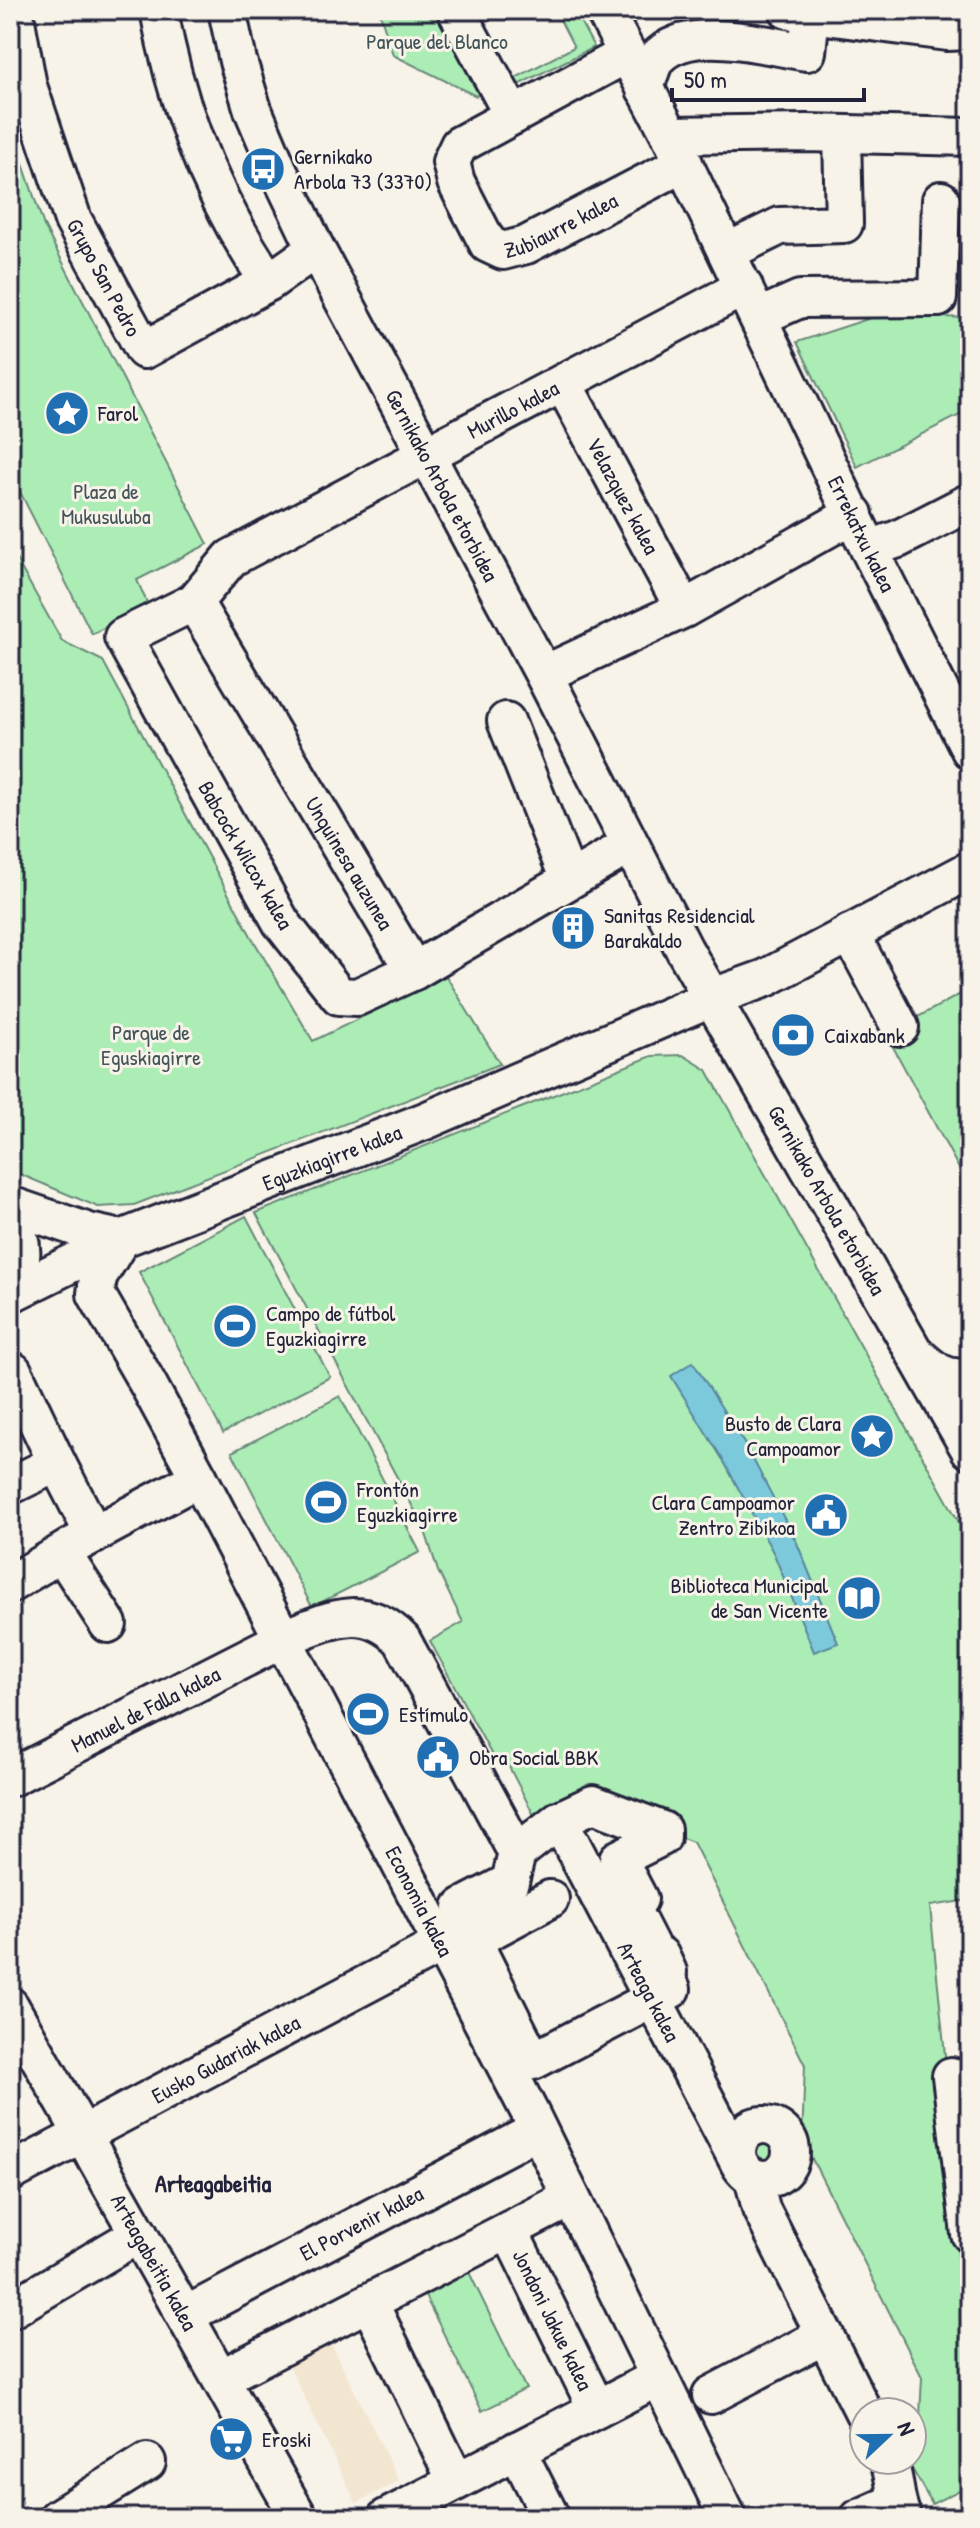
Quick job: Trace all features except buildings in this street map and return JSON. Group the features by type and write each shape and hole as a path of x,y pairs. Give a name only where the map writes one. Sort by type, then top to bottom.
{"street":[{"name":"Grupo San Pedro","path":"14,10 28,86 73,220 144,350 269,282 316,249"},
{"path":"159,10 164,40 198,152 239,238 269,282"},
{"name":"Gernikako Arbola etorbidea","path":"227,10 253,110 316,249 544,675 684,949 970,1450"},
{"path":"456,10 513,116"},
{"name":"Errekatxu kalea","path":"604,10 677,149 869,549 970,750"},
{"path":"645,89 655,60 673,46 706,37 807,52 800,12 947,32 970,31"},
{"name":"Zubiaurre kalea","path":"627,54 459,145 451,162 456,182 488,244 503,251 526,245 677,149 842,134 970,137"},
{"path":"727,252 780,226 844,224 842,134"},
{"path":"752,302 938,298 941,200"},
{"name":"Murillo kalea","path":"123,637 194,602 231,558 563,383 752,302"},
{"name":"Velazquez kalea","path":"563,383 684,609"},
{"path":"869,549 898,539 970,502"},
{"path":"553,670 684,609 854,514"},
{"name":"Unquinesa auzunea","path":"194,602 414,971"},
{"name":"Babcock Wilcox kalea","path":"123,637 281,922 339,996 357,997 414,971"},
{"path":"506,721 569,880"},
{"path":"414,971 630,845"},
{"name":"Eguzkiagirre kalea","path":"10,1294 121,1239 425,1121 713,997 766,978 970,870"},
{"path":"850,933 900,1027"},
{"path":"684,949 670,1006 655,1024 718,1037 744,1056 756,1001 766,978"},
{"path":"10,1210 121,1239 98,1277 96,1294"},
{"name":"Eguzkiagirre kalea","path":"10,1210 20,1234 22,1252 10,1294"},
{"name":"Economia kalea","path":"10,1210 72,1262 79,1278 96,1294 148,1384 282,1640 454,1946 538,2130 728,2518"},
{"path":"912,1350 930,1367 947,1377 970,1376"},
{"path":"13,1371 94,1535"},
{"path":"10,1486 57,1463"},
{"path":"10,1584 199,1478"},
{"path":"62,1553 108,1624"},
{"name":"Manuel de Falla kalea","path":"10,1778 282,1640 329,1620 348,1617 380,1622 394,1631 409,1652 517,1853"},
{"path":"593,1804 662,1830 662,1837 618,1859 639,1899 629,1904 656,1957 660,1955 672,1989 533,2061 454,1946 464,1923 462,1907 510,1882 517,1853 559,1820 593,1804"},
{"name":"Arteaga kalea","path":"559,1820 746,2170 761,2209 856,2396"},
{"name":"Eusko Gudariak kalea","path":"10,2173 550,1899"},
{"name":"Arteagabeitia kalea","path":"10,2006 299,2518"},
{"path":"951,2076 970,2234"},
{"name":"El Porvenir kalea","path":"186,2315 538,2130"},
{"name":"Jondoni Jakue kalea","path":"221,2378 571,2198"},
{"name":"Jondoni Jakue kalea","path":"509,2230 597,2409"},
{"path":"10,2310 139,2234"},
{"path":"369,2302 456,2481"},
{"path":"711,2395 825,2335"},
{"name":"Jondoni Jakue kalea","path":"386,2518 659,2377"},
{"path":"517,2450 551,2518"},
{"path":"57,2518 147,2462"},
{"path":"859,2518 899,2510 894,2476"}],"shaded area":[{"path":"326,2333 399,2481 356,2503 284,2355"}],"green space":[{"name":"Parque del Blanco","path":"379,10 456,10 497,86 476,96 393,55"},
{"path":"555,10 574,10 594,47 510,89 506,83 574,47"},
{"name":"Plaza de Mukusuluba","path":"10,109 21,158 44,226 208,544 137,580 148,605 92,634 10,472"},
{"path":"880,315 970,318 970,410 857,467 797,342"},
{"name":"Parque de Eguskiagirre","path":"12,552 62,641 103,661 251,936 313,1041 446,976 500,1064 134,1205 98,1207 10,1170"},
{"path":"970,989 970,1189 886,1034"},
{"path":"683,1055 707,1070 970,1542 970,1900 930,1906 945,2055 936,2112 967,2311 970,2311 970,2485 932,2504 916,2476 928,2476 928,2396 921,2396 922,2377 802,2139 805,2065 693,1842 593,1804 541,1829 504,1757 495,1761 430,1641 463,1622 438,1571 424,1528 256,1213 652,1056"},
{"name":"Campo de fútbol Eguzkiagirre","path":"246,1216 330,1377 223,1433 139,1272"},
{"name":"Frontón Eguzkiagirre","path":"340,1396 420,1552 312,1607 232,1452"},
{"path":"766,2136 777,2140 781,2151 777,2162 766,2166 755,2162 751,2151 755,2140"},
{"path":"465,2264 526,2389 482,2411 420,2286"}],"water":[{"path":"693,1362 747,1448 797,1543 838,1643 814,1652 774,1554 723,1460 671,1376"}],"place":[{"name":"Gernikako Arbola 73 (3370)","path":"263,169"},
{"name":"Farol","path":"67,413"},
{"name":"Sanitas Residencial Barakaldo","path":"573,928"},
{"name":"Caixabank","path":"793,1035"},
{"name":"Campo de fútbol Eguzkiagirre","path":"235,1326"},
{"name":"Busto de Clara Campoamor","path":"872,1436"},
{"name":"Frontón Eguzkiagirre","path":"326,1502"},
{"name":"Clara Campoamor Zentro Zibikoa","path":"826,1515"},
{"name":"Biblioteca Municipal de San Vicente","path":"859,1598"},
{"name":"Estímulo","path":"368,1714"},
{"name":"Obra Social BBK","path":"438,1757"},
{"name":"Eroski","path":"231,2439"}],"district":[{"name":"Arteagabeitia","path":"213,2184"}]}
